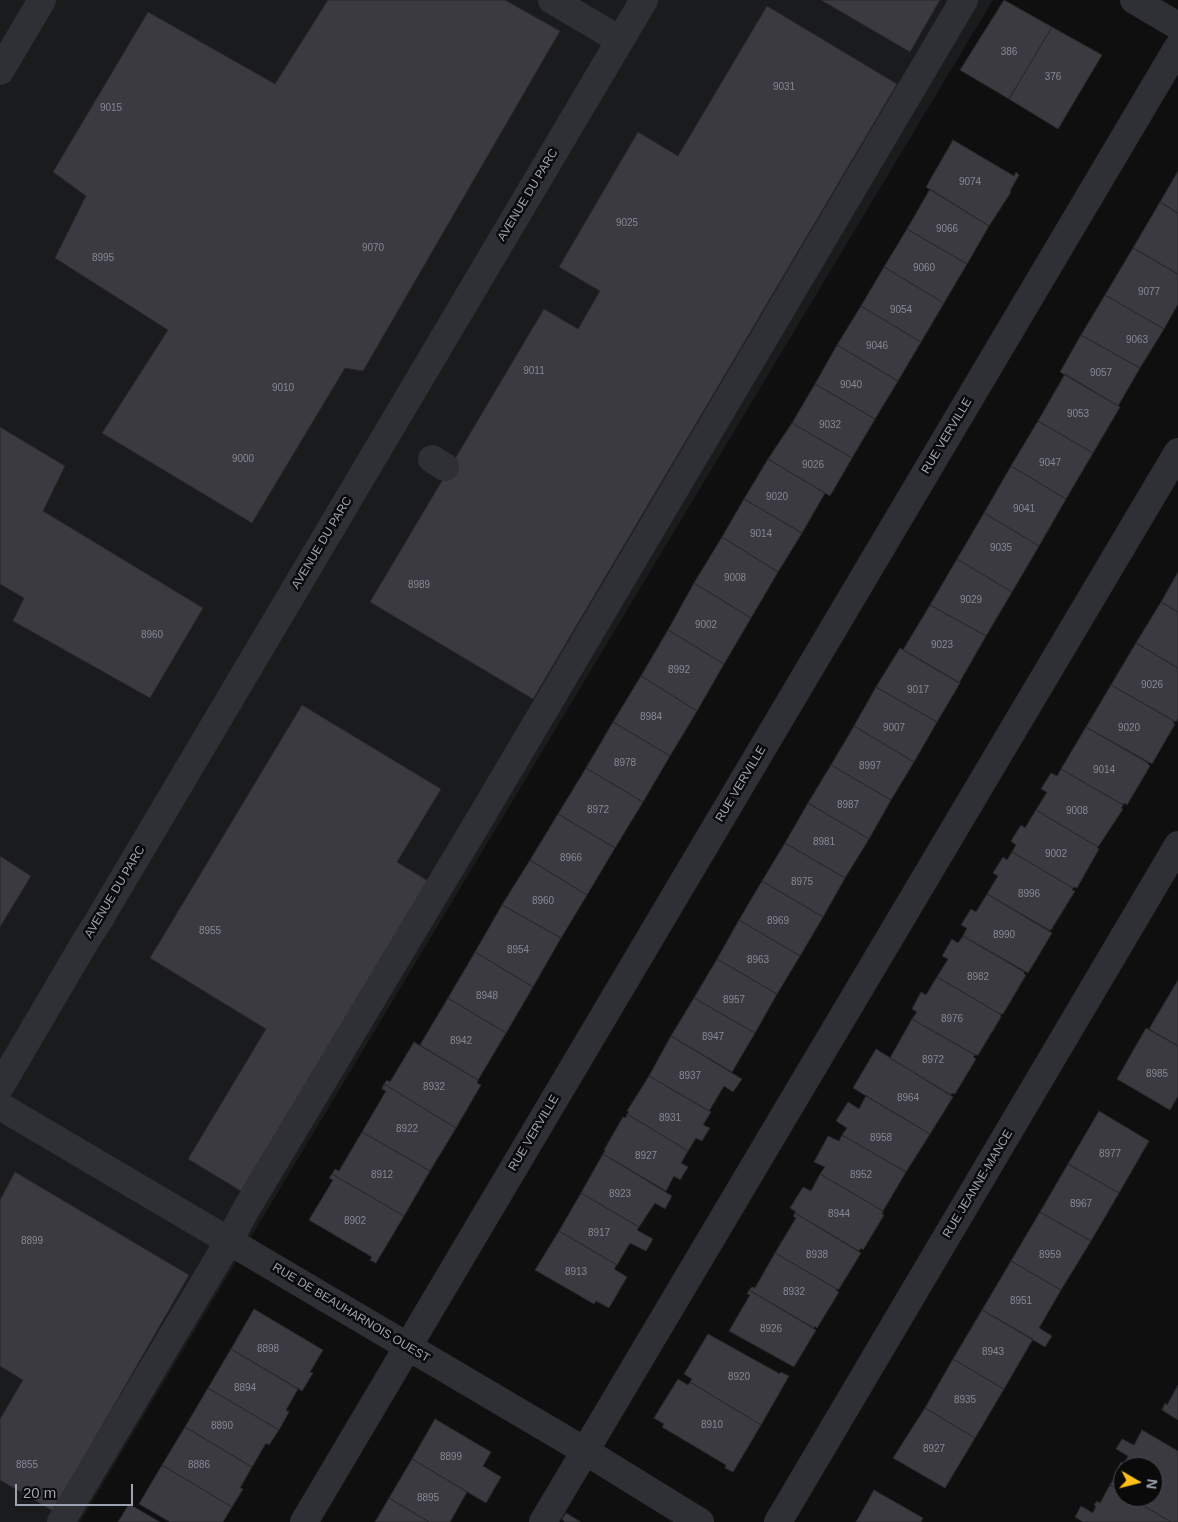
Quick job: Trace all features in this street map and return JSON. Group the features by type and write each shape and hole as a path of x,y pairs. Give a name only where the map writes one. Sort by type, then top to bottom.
{"street":[{"path":"0,71 42,0"},
{"path":"552,0 620,40"},
{"name":"AVENUE DU PARC","path":"0,1087 644,0"},
{"path":"61,1522 964,0"},
{"path":"1134,0 1178,26"},
{"name":"RUE VERVILLE","path":"304,1522 1178,46"},
{"path":"544,1522 1178,452"},
{"name":"RUE JEANNE-MANCE","path":"778,1522 1178,845"},
{"name":"RUE DE BEAUHARNOIS OUEST","path":"0,1106 585,1451 700,1522"}],"shaded area":[{"path":"0,0 993,0 80,1522 0,1522"}],"building":[{"path":"328,0 505,0 560,31 363,371 345,368 252,523 102,433 168,330 55,258 86,196 53,172 148,12 275,84"},
{"path":"821,0 940,0 910,52"},
{"path":"1004,0 1052,27 1009,99 960,70"},
{"path":"767,6 897,84 533,699 370,602 544,309 578,329 600,291 559,267 638,132 678,156"},
{"path":"1052,27 1102,55 1058,129 1009,99"},
{"path":"953,140 1014,176 1016,172 1019,175 1011,192 989,226 926,187"},
{"path":"1178,171 1178,213 1160,202"},
{"path":"930,189 989,226 967,264 907,229"},
{"path":"1160,202 1178,213 1178,274 1133,248"},
{"path":"907,229 967,264 944,303 884,267"},
{"path":"1133,248 1178,274 1178,304 1164,329 1105,295"},
{"path":"884,267 944,303 921,342 861,306"},
{"path":"1105,295 1164,329 1140,368 1081,335"},
{"path":"861,306 921,342 898,381 837,345"},
{"path":"1081,335 1140,368 1118,406 1060,372"},
{"path":"837,345 898,381 875,419 815,384"},
{"path":"1065,374 1120,407 1093,453 1038,421"},
{"path":"815,384 875,419 852,458 792,423"},
{"path":"1038,421 1093,453 1066,499 1011,466"},
{"path":"792,423 852,458 830,496 768,459"},
{"path":"0,427 65,466 43,511 203,608 150,698 13,621 24,598 0,584"},
{"path":"768,459 825,493 802,533 744,499"},
{"path":"1011,466 1066,499 1039,546 984,513"},
{"path":"744,499 802,533 778,572 722,537"},
{"path":"984,513 1039,546 1012,592 957,559"},
{"path":"722,537 778,572 751,618 694,583"},
{"path":"957,559 1012,592 986,636 930,605"},
{"path":"1178,572 1178,612 1161,602"},
{"path":"694,583 751,618 724,664 668,630"},
{"path":"1161,602 1178,612 1178,668 1136,643"},
{"path":"930,605 986,636 959,683 903,650"},
{"path":"668,630 724,664 697,711 641,676"},
{"path":"1136,643 1178,668 1178,719 1176,722 1111,685"},
{"path":"900,648 960,683 937,722 876,687"},
{"path":"641,676 697,711 670,756 613,722"},
{"path":"1111,685 1174,721 1173,723 1175,724 1152,764 1086,727"},
{"path":"876,687 937,722 914,762 854,726"},
{"path":"302,705 441,789 397,862 428,881 241,1191 188,1159 266,1029 150,958"},
{"path":"613,722 670,756 643,802 586,768"},
{"path":"854,726 914,762 891,800 831,765"},
{"path":"1086,727 1148,763 1150,766 1127,805 1124,803 1123,805 1061,769"},
{"path":"831,765 891,800 869,839 808,803"},
{"path":"586,768 643,802 615,848 558,814"},
{"path":"1061,769 1123,805 1121,808 1123,809 1098,847 1036,810 1047,792 1041,789 1051,773 1057,776"},
{"path":"808,803 869,839 845,878 785,843"},
{"path":"1036,810 1098,847 1099,849 1077,888 1073,888 1012,852 1016,845 1011,841 1021,825 1025,828"},
{"path":"558,814 615,848 587,895 530,860"},
{"path":"785,843 845,878 823,917 762,881"},
{"path":"1012,852 1075,891 1051,930 987,894 998,876 993,873 1003,857 1007,860"},
{"path":"0,856 31,876 0,927"},
{"path":"530,860 587,895 561,938 502,905"},
{"path":"762,881 823,917 800,956 739,920"},
{"path":"987,894 1052,933 1028,973 963,936 967,928 961,925 971,909 976,912"},
{"path":"502,905 561,938 533,987 475,952"},
{"path":"739,920 800,956 777,994 717,959"},
{"path":"963,936 1026,975 1003,1014 937,977 948,959 942,956 952,939 958,943"},
{"path":"475,952 533,987 506,1033 448,998"},
{"path":"717,959 777,994 755,1033 694,998"},
{"path":"937,977 1000,1014 1001,1017 978,1055 912,1019 917,1012 912,1009 921,992 926,995"},
{"path":"1178,980 1178,1046 1149,1029"},
{"path":"448,998 506,1033 478,1080 420,1045"},
{"path":"694,998 755,1033 732,1072 671,1036"},
{"path":"912,1019 975,1055 973,1057 976,1059 955,1094 952,1093 951,1095 890,1058"},
{"path":"1146,1028 1178,1046 1178,1096 1170,1110 1117,1079"},
{"path":"671,1036 742,1079 733,1092 724,1086 709,1111 649,1076"},
{"path":"414,1042 478,1080 477,1083 481,1085 456,1128 384,1084 387,1080 390,1082"},
{"path":"876,1049 953,1097 930,1134 853,1088"},
{"path":"649,1076 711,1112 703,1125 710,1128 702,1141 696,1138 688,1151 627,1114 629,1112 627,1111"},
{"path":"384,1084 456,1128 430,1171 362,1132 386,1091 382,1089"},
{"path":"866,1096 930,1134 906,1172 842,1135 847,1128 836,1121 848,1102 859,1109"},
{"path":"1099,1111 1149,1141 1119,1193 1068,1164"},
{"path":"627,1114 688,1151 681,1163 688,1167 680,1180 674,1176 666,1191 603,1154 623,1117 626,1118"},
{"path":"362,1132 430,1171 404,1216 332,1174 335,1169 339,1171"},
{"path":"842,1135 906,1172 883,1211 820,1174 825,1167 814,1162 828,1136 839,1141"},
{"path":"603,1154 672,1196 665,1209 655,1203 639,1227 581,1193"},
{"path":"1068,1164 1119,1193 1091,1241 1040,1212"},
{"path":"15,1172 189,1275 53,1511 0,1480 0,1419 23,1380 0,1366 0,1200"},
{"path":"332,1174 404,1216 376,1263 370,1260 372,1257 309,1220 333,1180 329,1178"},
{"path":"820,1174 883,1211 882,1214 884,1215 863,1250 861,1248 859,1251 795,1213 790,1208 803,1187 811,1191"},
{"path":"581,1193 639,1227 637,1230 653,1239 646,1251 630,1243 617,1265 559,1231"},
{"path":"1040,1212 1091,1241 1061,1290 1011,1261"},
{"path":"795,1213 861,1253 839,1289 775,1253 796,1218 793,1216"},
{"path":"559,1231 617,1265 614,1269 627,1277 609,1308 596,1301 594,1304 535,1270"},
{"path":"775,1253 837,1289 839,1292 817,1328 749,1290 752,1287 755,1288"},
{"path":"1011,1261 1061,1290 1039,1328 1052,1336 1045,1347 982,1310"},
{"path":"749,1290 816,1330 794,1367 729,1331 750,1295 747,1294"},
{"path":"254,1309 323,1350 310,1372 313,1373 302,1391 231,1349"},
{"path":"982,1310 1033,1339 1004,1389 953,1359"},
{"path":"708,1334 780,1374 781,1372 789,1376 761,1425 690,1382 692,1379 684,1374"},
{"path":"231,1349 298,1389 286,1410 289,1412 279,1430 208,1388"},
{"path":"953,1359 1004,1389 975,1438 925,1408"},
{"path":"678,1379 688,1385 690,1382 761,1425 733,1472 725,1468 726,1465 662,1427 664,1424 654,1418"},
{"path":"1178,1385 1178,1420 1162,1410 1165,1403 1167,1405"},
{"path":"208,1388 279,1430 269,1445 266,1443 252,1467 185,1427"},
{"path":"925,1408 975,1438 945,1488 893,1458"},
{"path":"435,1419 491,1452 483,1466 501,1477 486,1503 412,1459"},
{"path":"185,1427 252,1467 240,1488 243,1489 232,1507 162,1465"},
{"path":"1142,1430 1178,1451 1178,1522 1171,1522 1146,1507 1163,1507 1163,1457 1128,1457 1116,1449 1122,1439 1134,1445"},
{"path":"412,1459 467,1492 450,1522 429,1522 389,1498"},
{"path":"162,1465 232,1507 223,1522 170,1522 139,1504"},
{"path":"1110,1485 1113,1487 1113,1507 1146,1507 1171,1522 1083,1522 1075,1517 1081,1506 1093,1513 1096,1506 1094,1505 1097,1501 1100,1503"},
{"path":"874,1490 923,1518 921,1522 856,1522"},
{"path":"389,1498 429,1522 375,1522"},
{"path":"129,1504 160,1522 118,1522"},
{"path":"566,1513 581,1522 565,1522 562,1519"}]}
